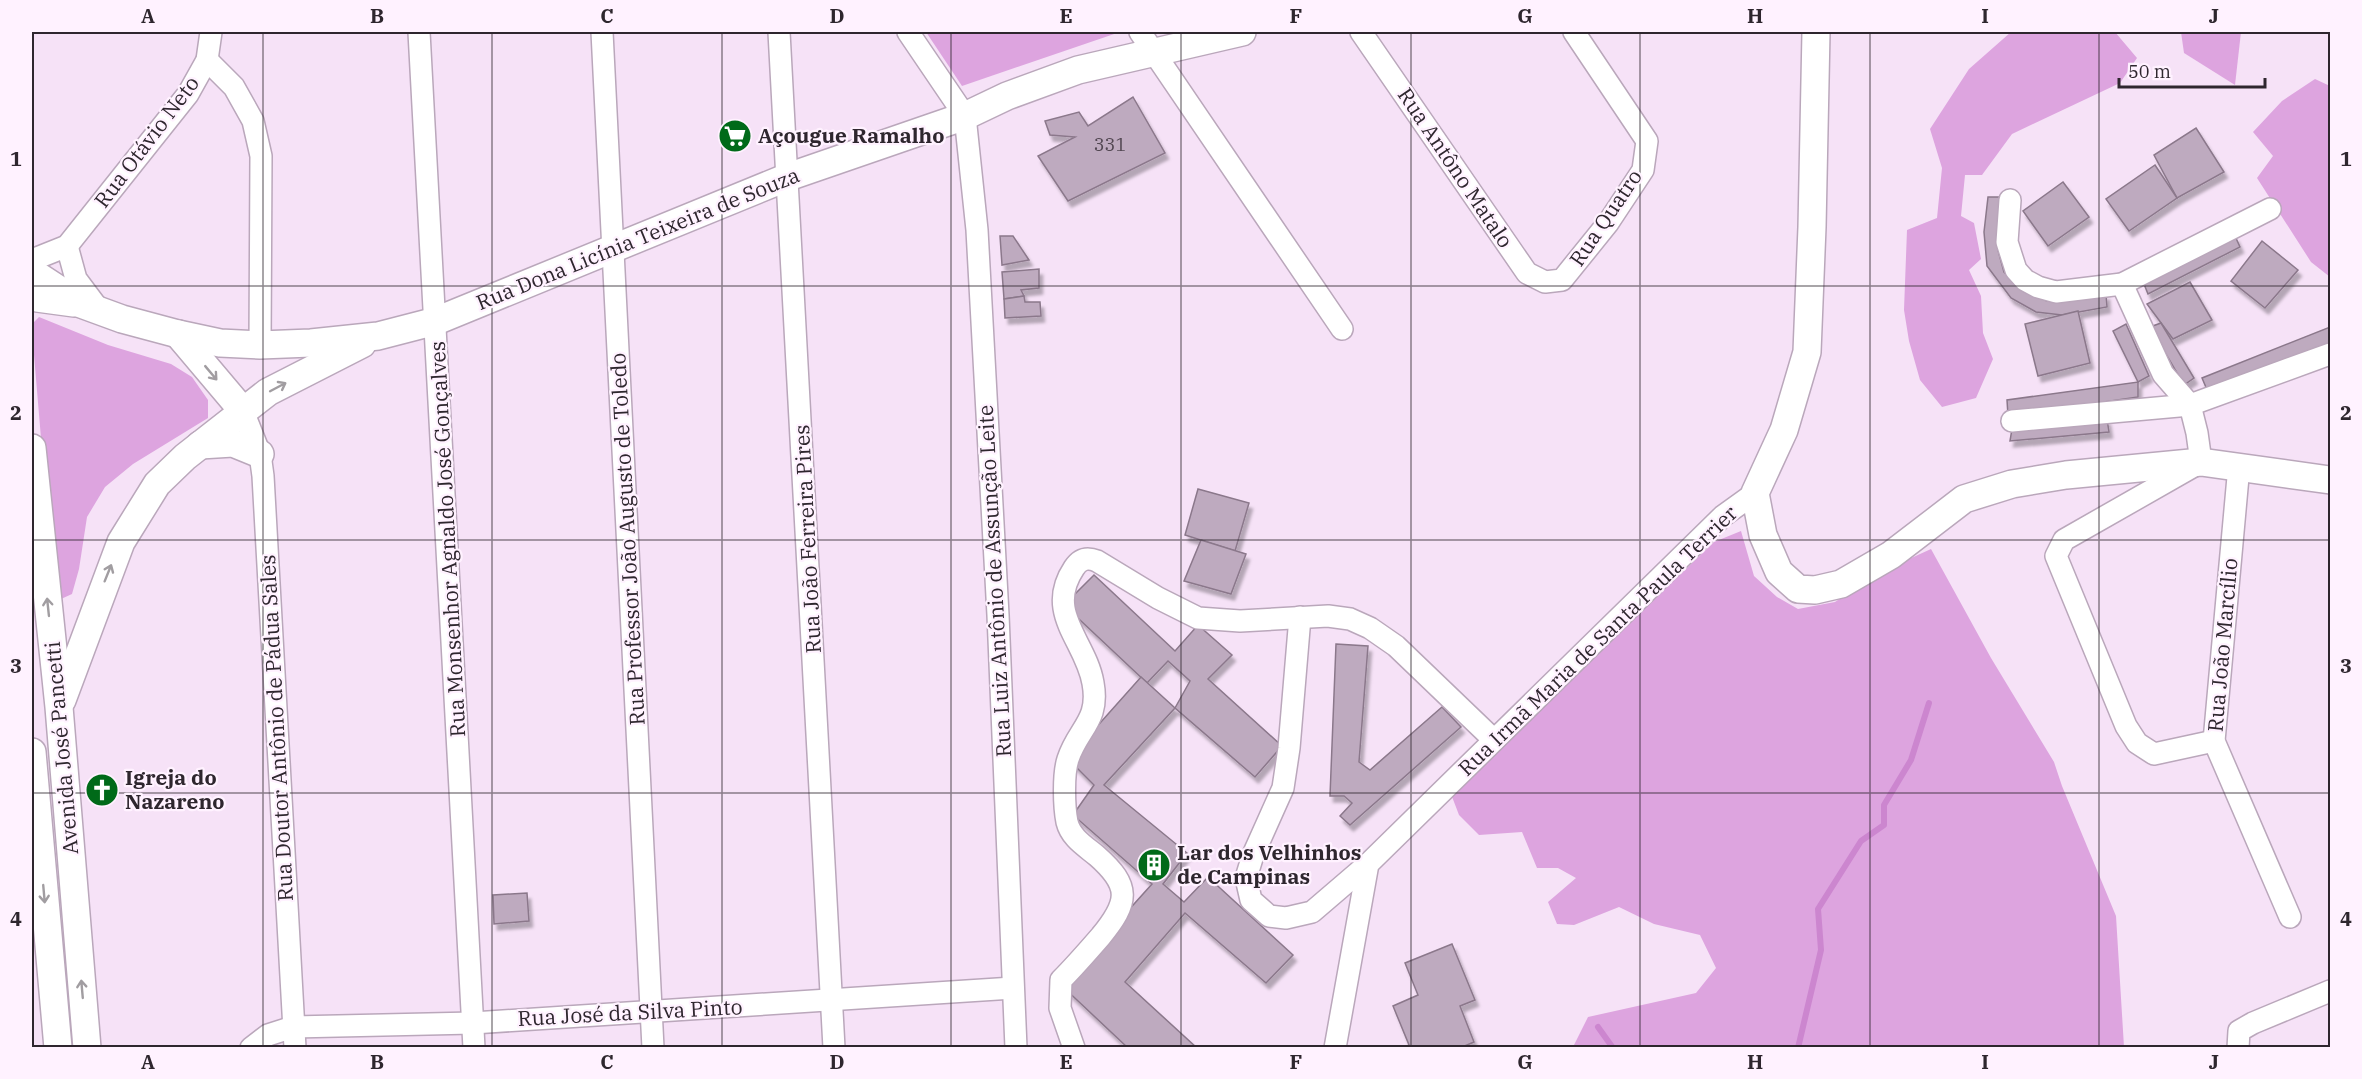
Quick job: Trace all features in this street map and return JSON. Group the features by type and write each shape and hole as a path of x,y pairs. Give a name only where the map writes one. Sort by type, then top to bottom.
{"main road":[{"name":"Rua Dona Licínia Teixeira de Souza","path":"32,272 91,308 178,334 220,343 260,345 378,336 436,321 788,177 965,116 1007,96 1078,70 1146,41 1242,32"},
{"name":"Rua Irmã Maria de Santa Paula Terrier","path":"1755,493 1784,430 1807,352 1816,32"},
{"path":"32,295 37,298 91,308"},
{"path":"178,334 243,411"},
{"path":"59,707 121,542 157,484 200,445 268,392 378,336"},
{"path":"200,445 233,443 260,454"},
{"name":"Avenida José Pancetti","path":"32,448 59,707 87,1047"},
{"path":"1755,493 1763,535 1779,572 1797,589 1815,590 1841,584 1891,555 1964,499 2012,484 2066,475 2200,462 2331,480"},
{"name":"Avenida José Pancetti","path":"32,752 58,1047"}],"street":[{"name":"Rua Otávio Neto","path":"32,260 67,246 188,94 207,60 211,32"},
{"name":"Rua Monsenhor Agnaldo José Gonçalves","path":"419,32 474,1047"},
{"name":"Rua Professor João Augusto de Toledo","path":"602,32 653,1047"},
{"name":"Rua João Ferreira Pires","path":"779,32 834,1047"},
{"path":"908,32 965,116"},
{"name":"Rua Antôno Matalo","path":"1361,32 1527,273 1545,282 1563,280"},
{"name":"Rua Quatro","path":"1563,280 1608,224 1642,170 1647,141 1574,32"},
{"path":"1146,41 1342,329"},
{"path":"207,60 234,87 253,121 261,156 260,345"},
{"name":"Rua Luiz Antônio de Assunção Leite","path":"965,116 976,230 998,615 1016,1047"},
{"path":"2010,200 2007,242 2016,270 2025,280 2038,287 2056,292 2122,284 2270,209"},
{"path":"67,246 76,279 91,308"},
{"path":"2122,284 2163,374 2190,405 2197,432 2200,462 2064,540 2055,556 2126,726 2137,743 2154,754 2214,741"},
{"path":"2012,421 2190,405 2331,354"},
{"name":"Rua Doutor Antônio de Pádua Sales","path":"243,411 260,454 263,476 294,1037"},
{"name":"Rua João Marcílio","path":"2239,466 2214,741 2290,917"},
{"name":"Rua Irmã Maria de Santa Paula Terrier","path":"1300,617 1292,719 1283,788 1253,855 1246,878 1251,900 1269,916 1286,918 1312,912 1368,864 1723,516 1755,493"},
{"path":"1074,1047 1060,1008 1061,980 1083,958 1117,916 1123,900 1120,884 1113,871 1074,838 1067,823 1065,798 1067,760 1091,718 1095,697 1093,681 1064,612 1061,599 1072,569 1080,561 1089,558 1097,561 1158,598 1198,618 1240,621 1328,616 1350,620 1370,628 1396,646 1494,740"},
{"path":"1335,1047 1368,864"},
{"name":"Rua José da Silva Pinto","path":"251,1047 268,1035 294,1037 1013,988"},
{"path":"2238,1047 2239,1031 2331,991"}],"shaded area":[{"path":"926,32 1120,32 962,86"},
{"path":"2011,32 2115,32 2137,58 2120,83 2012,134 1982,175 1965,175 1961,216 1974,223 1981,259 1969,270 1981,296 1983,333 1993,359 1976,398 1942,407 1920,380 1909,341 1904,310 1907,230 1937,218 1942,168 1930,129 1969,69"},
{"path":"2181,32 2241,32 2235,85 2184,53"},
{"path":"2315,79 2330,86 2330,277 2311,262 2257,178 2273,156 2253,132 2282,101"},
{"path":"39,317 108,345 171,364 192,377 208,400 208,418 133,464 105,487 87,517 79,569 72,594 61,599 54,593 32,331 32,324"},
{"path":"1741,531 1754,576 1777,597 1798,609 1835,602 1874,575 1931,549 1991,658 2054,762 2116,916 2124,1047 1573,1047 1588,1017 1696,993 1716,968 1700,935 1654,924 1619,907 1574,925 1557,924 1548,902 1576,878 1558,868 1537,868 1522,832 1479,835 1459,815 1451,794 1714,542"}],"building":[{"path":"1133,97 1165,153 1068,201 1038,156 1075,137 1050,135 1045,121 1079,112 1088,126"},
{"path":"2196,128 2224,172 2177,198 2154,155"},
{"path":"2155,165 2177,198 2129,231 2106,199"},
{"path":"2063,182 2089,217 2048,246 2023,211"},
{"path":"1988,197 2002,197 1998,250 2004,272 2023,291 2047,301 2106,294 2107,307 2062,315 2036,312 2011,298 1987,266 1984,232"},
{"path":"1000,236 1013,236 1029,260 1002,265"},
{"path":"2235,236 2240,247 2148,294 2144,284"},
{"path":"2262,241 2298,270 2265,308 2231,281"},
{"path":"1039,269 1039,288 1021,290 1024,296 1004,299 1002,272"},
{"path":"2190,282 2212,320 2173,339 2147,304"},
{"path":"1024,296 1025,302 1040,302 1041,316 1005,318 1004,299"},
{"path":"2078,311 2090,363 2038,376 2025,324"},
{"path":"2161,323 2194,378 2184,385 2150,327"},
{"path":"2126,324 2149,376 2138,382 2113,331"},
{"path":"2330,327 2330,344 2208,392 2202,378"},
{"path":"2138,382 2138,397 2008,416 2007,400"},
{"path":"2107,419 2109,432 2010,441 2012,429"},
{"path":"1198,489 1249,503 1235,551 1185,535"},
{"path":"1201,540 1246,554 1231,594 1184,581"},
{"path":"1094,575 1175,651 1198,625 1232,655 1208,679 1282,746 1255,777 1175,708 1190,681 1168,661 1147,683 1064,605"},
{"name":"Lar dos Velhinhos de Campinas","path":"1336,644 1368,646 1359,762 1370,770 1442,707 1461,727 1350,825 1340,816 1352,803 1344,796 1330,796"},
{"name":"Lar dos Velhinhos de Campinas","path":"1141,677 1175,708 1104,785 1187,853 1163,884 1184,902 1208,877 1293,955 1266,983 1185,913 1125,982 1197,1048 1128,1048 1061,985 1152,884 1073,815 1094,785 1068,759"},
{"path":"527,893 529,921 494,924 493,895"},
{"path":"1452,944 1475,1000 1460,1006 1474,1042 1460,1048 1403,1048 1409,1045 1393,1006 1418,995 1405,963"}],"waterway":[{"path":"1798,1048 1821,950 1818,909 1861,841 1884,825 1884,805 1911,760 1929,703"},
{"path":"1598,1027 1613,1048"}],"place":[{"name":"Açougue Ramalho","path":"735,136"},
{"name":"Igreja do Nazareno","path":"102,790"},
{"name":"Lar dos Velhinhos de Campinas","path":"1154,865"}]}
